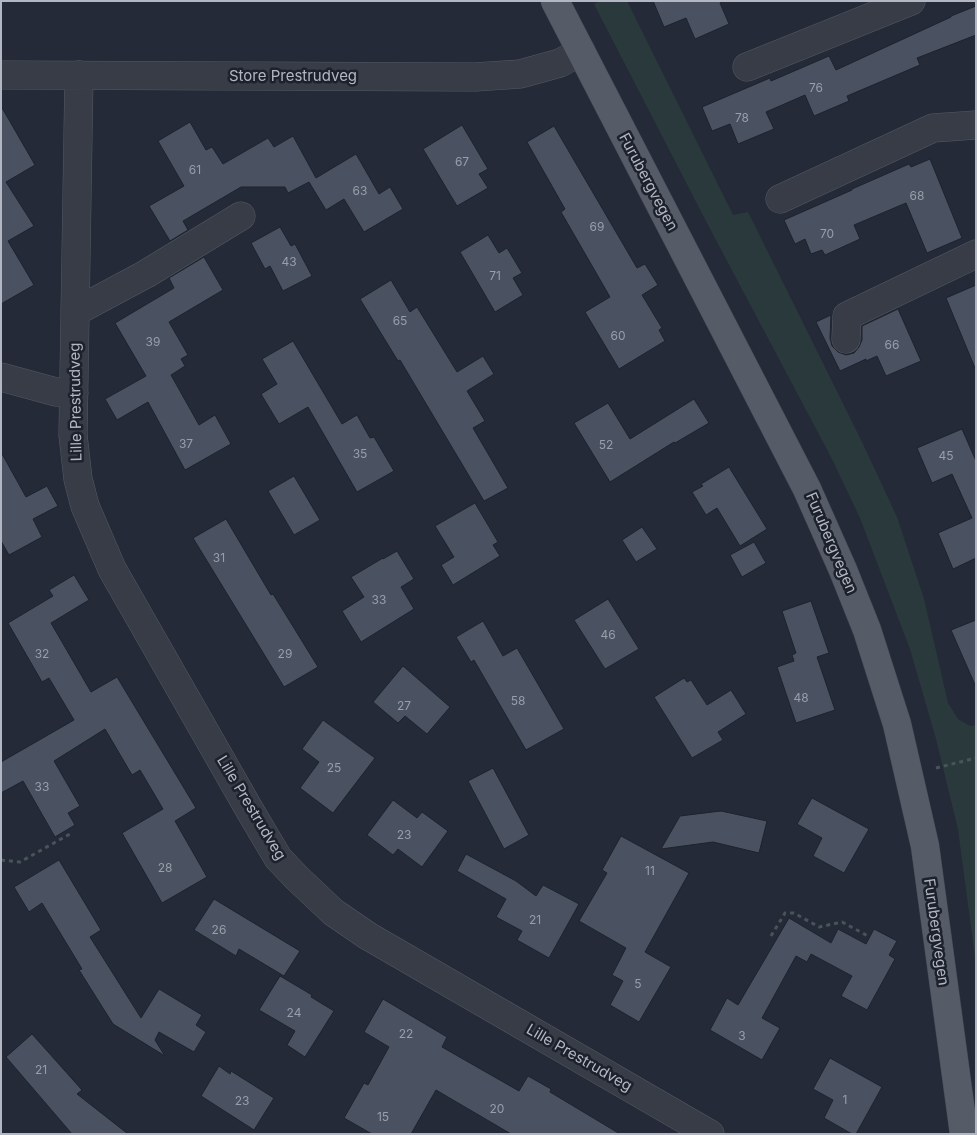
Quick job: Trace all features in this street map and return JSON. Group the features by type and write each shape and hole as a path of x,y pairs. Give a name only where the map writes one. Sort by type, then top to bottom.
{"main road":[{"name":"Furubergvegen","path":"555,1 807,489 867,630 897,724 925,846 964,1134"}],"street":[{"path":"747,67 911,1"},
{"name":"Store Prestrudveg","path":"1,75 475,77 520,74 560,63 580,51"},
{"name":"Lille Prestrudveg","path":"78,75 73,435 78,479 85,506 110,564 278,858 333,912 368,936 710,1134"},
{"path":"780,198 933,128 976,125"},
{"path":"75,312 146,274 242,216"},
{"path":"846,339 847,316 976,254"},
{"path":"1,377 56,392 74,393"}],"path":[{"path":"936,768 976,758"},
{"path":"1,860 20,862 70,834"},
{"path":"770,936 785,913 794,913 819,927 842,922 868,936"}],"shaded area":[{"path":"600,1 627,1 733,215 748,212 897,517 924,599 948,703 958,719 970,726 976,725 976,965 958,829 936,739 910,649 860,518 831,457 594,4"}],"building":[{"path":"653,1 724,1 720,3 729,24 695,39 686,18 664,27"},
{"path":"976,6 976,35 917,58 920,65 847,96 849,101 814,116 805,95 766,112 774,129 738,144 730,124 712,131 702,107 770,78 771,81 829,56 836,70"},
{"path":"1,106 35,165 6,182 34,226 8,241 34,285 1,304"},
{"path":"190,122 206,150 212,147 223,164 268,138 274,147 293,136 316,178 356,154 379,194 390,187 403,209 364,232 344,199 326,210 309,182 288,193 285,187 241,187 183,221 188,230 170,241 149,206 184,186 158,141"},
{"path":"462,125 488,169 479,174 488,188 457,206 423,149"},
{"path":"554,126 637,268 645,264 658,285 642,295 662,328 659,330 665,341 619,369 585,312 610,297 561,212 565,209 527,142"},
{"path":"930,159 962,238 927,253 906,203 854,225 860,239 825,255 822,250 811,254 805,239 795,244 784,220 909,164 911,167"},
{"path":"280,227 291,246 295,244 312,276 283,291 270,266 265,269 251,243"},
{"path":"488,235 499,253 507,248 522,273 513,278 523,295 495,312 460,252"},
{"path":"204,257 223,290 169,322 188,355 181,359 185,366 171,375 199,425 215,415 231,444 185,470 148,402 117,420 105,399 146,376 115,323 174,288 169,278"},
{"path":"391,280 410,312 417,307 457,372 483,356 494,374 467,391 485,421 473,428 508,488 484,501 400,360 398,361 360,299"},
{"path":"976,285 976,368 975,368 946,298"},
{"path":"898,309 921,361 886,376 877,356 840,371 816,322 831,315 830,338 832,346 838,352 846,355 854,353 859,347 862,340 862,326"},
{"path":"293,341 342,424 357,415 370,438 374,437 394,471 357,492 308,407 279,424 261,394 277,384 262,359"},
{"path":"694,399 709,423 674,442 610,482 574,423 608,403 630,439"},
{"path":"962,429 976,461 976,558 953,569 938,533 972,518 952,474 932,483 917,448"},
{"path":"1,452 26,497 47,486 58,506 33,519 42,537 9,555 1,541"},
{"path":"729,467 767,529 740,546 717,508 706,515 692,492 703,486 701,484"},
{"path":"294,476 320,520 294,535 268,491"},
{"path":"475,503 498,542 493,545 500,556 453,585 441,565 454,557 435,526"},
{"path":"226,519 271,595 273,594 318,667 284,687 193,538"},
{"path":"642,527 657,549 636,562 622,540"},
{"path":"754,542 766,563 742,577 730,555"},
{"path":"397,551 414,579 401,587 414,609 361,642 342,611 364,597 351,577"},
{"path":"74,575 89,600 51,623 91,692 117,677 196,808 175,821 207,877 162,903 122,833 163,809 140,770 132,775 105,729 54,761 80,806 68,813 75,825 55,837 23,781 1,793 1,762 74,720 49,678 42,682 8,623 53,596 49,590"},
{"path":"608,599 639,649 605,669 574,620"},
{"path":"811,601 829,653 817,657 835,710 796,723 777,667 794,661 792,655 796,653 782,611"},
{"path":"976,620 976,687 951,630"},
{"path":"483,621 503,656 517,648 564,729 526,750 474,660 471,662 456,637"},
{"path":"403,666 450,707 427,734 405,716 398,723 373,702"},
{"path":"684,678 687,682 691,680 707,705 731,690 746,714 718,732 723,740 692,758 654,697"},
{"path":"323,720 375,758 333,813 300,788 319,762 302,749"},
{"path":"493,768 529,835 504,849 468,781"},
{"path":"812,798 869,829 844,873 813,856 822,838 797,824"},
{"path":"393,800 417,818 422,812 448,831 422,867 398,849 393,855 367,835"},
{"path":"721,811 767,821 759,853 713,842 661,849 680,816"},
{"path":"621,836 689,873 645,952 671,967 639,1022 610,1005 623,981 612,975 626,948 579,921 607,873 602,870"},
{"path":"466,854 516,881 536,896 543,885 579,904 549,958 517,940 522,931 496,917 506,899 457,871"},
{"path":"59,860 101,930 90,937 141,1018 159,989 202,1015 196,1025 206,1032 194,1052 159,1032 155,1040 165,1056 113,1024 79,970 82,969 42,903 29,912 14,887"},
{"path":"214,899 300,951 284,976 239,949 236,956 194,930"},
{"path":"789,918 831,943 838,929 866,944 874,929 897,941 889,955 895,959 867,1010 841,996 852,976 811,954 807,962 796,956 762,1018 780,1028 762,1060 710,1030 727,998 738,1005"},
{"path":"280,976 334,1011 305,1057 287,1045 295,1031 259,1010"},
{"path":"383,999 447,1037 442,1047 519,1091 528,1076 551,1089 550,1092 620,1134 511,1134 436,1090 411,1134 372,1134 344,1118 364,1083 368,1085 389,1047 364,1032"},
{"path":"32,1034 82,1090 77,1094 128,1134 72,1134 6,1057"},
{"path":"830,1058 882,1087 856,1134 852,1134 824,1118 833,1100 813,1089"},
{"path":"219,1066 230,1074 231,1071 274,1098 254,1130 201,1096"}]}
